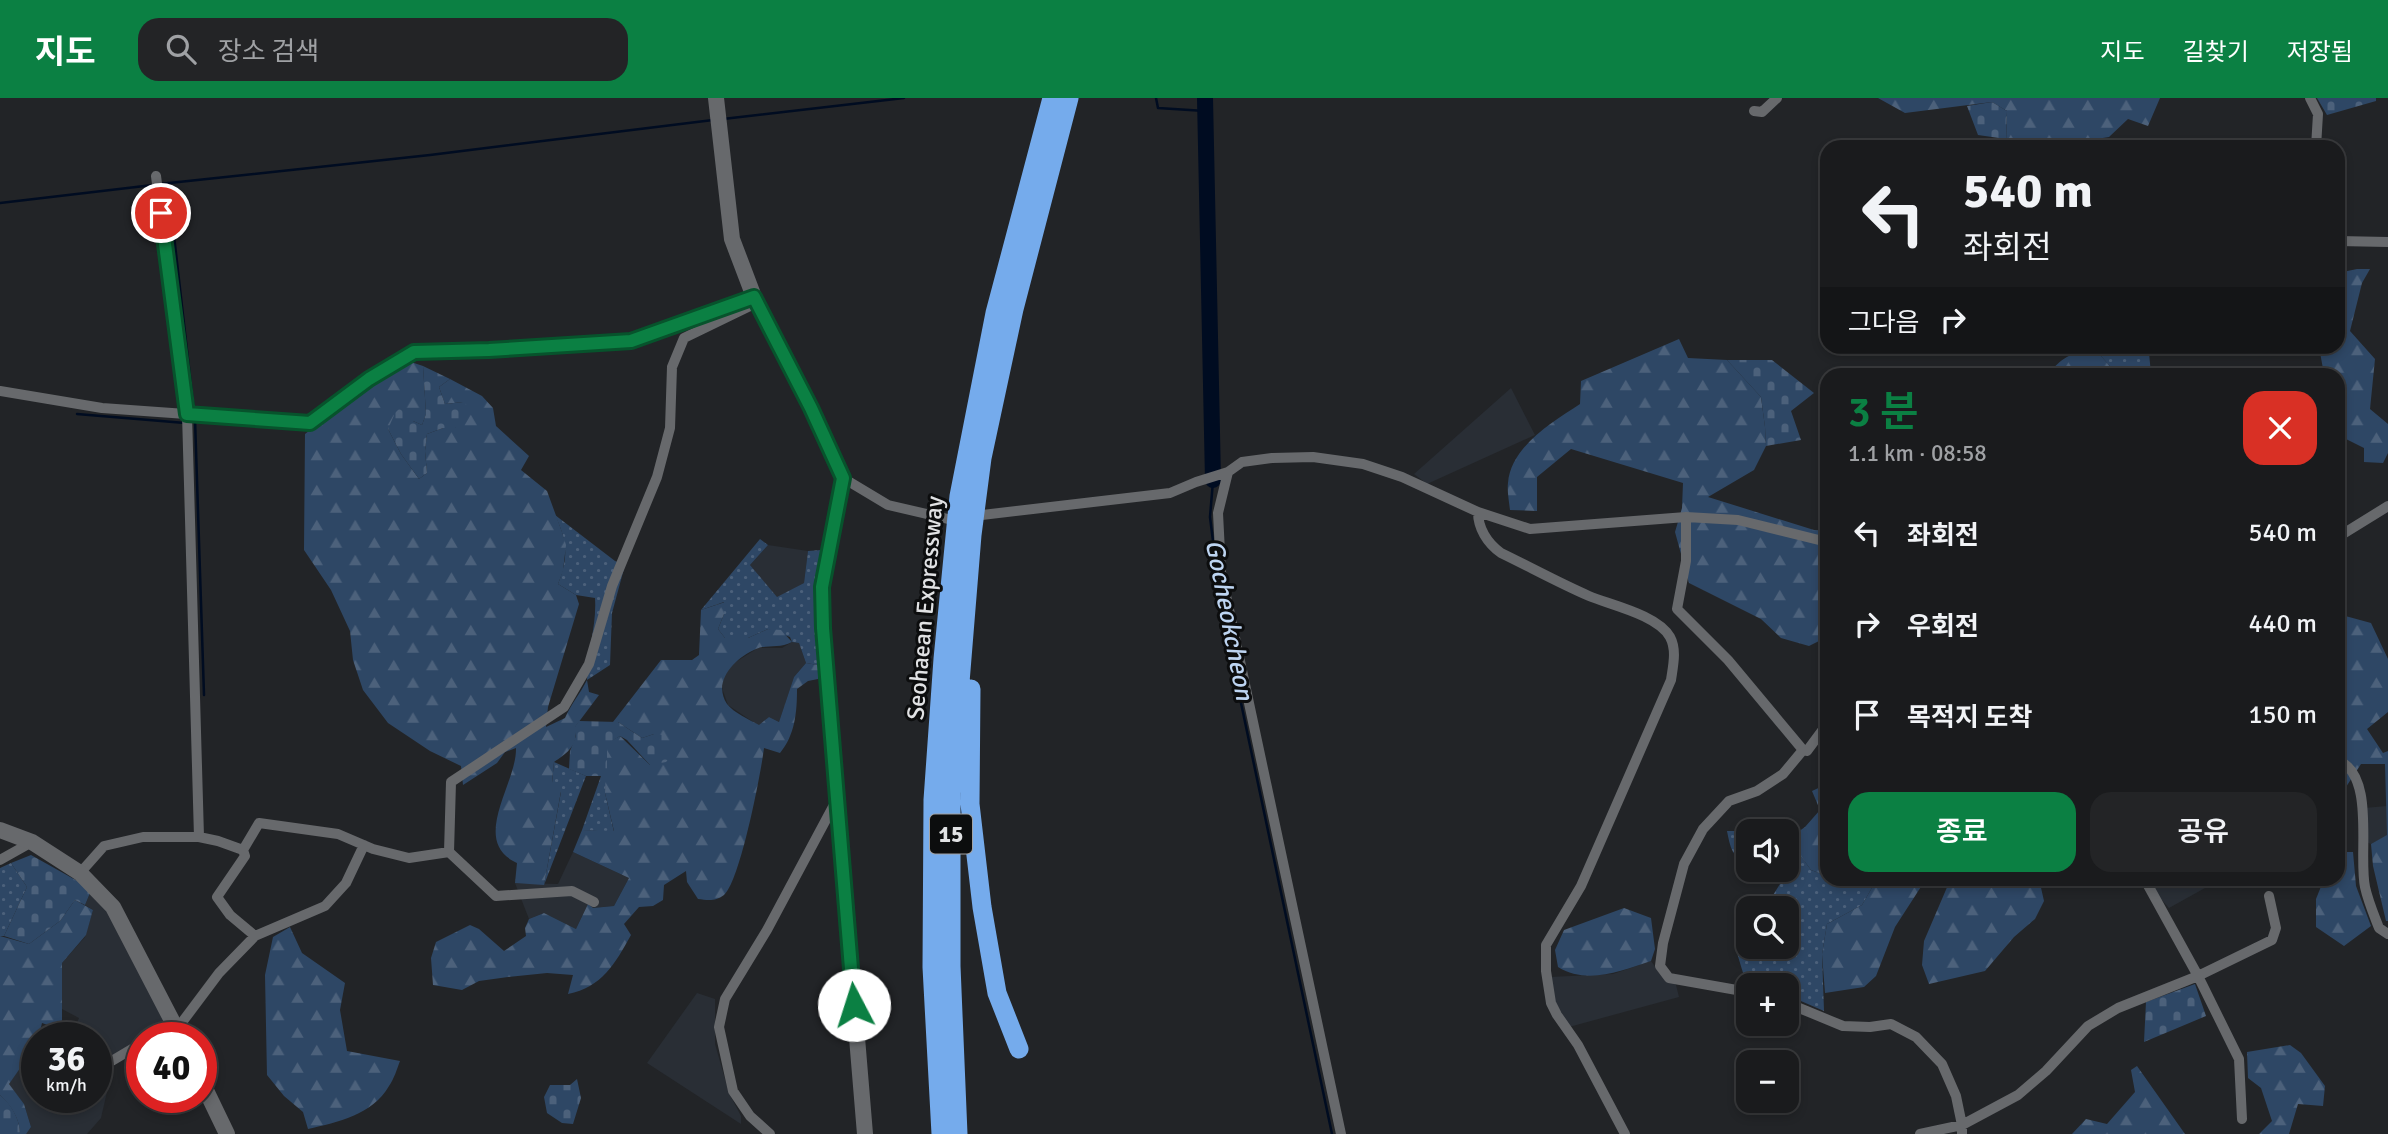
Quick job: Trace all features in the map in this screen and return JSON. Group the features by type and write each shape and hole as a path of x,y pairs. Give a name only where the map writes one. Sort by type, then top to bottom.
{"highway":[{"name":"Seohaean Expressway","path":"974,494 1060,101"},
{"name":"Seohaean Expressway","path":"958,1134 951,966 951,793 969,535 995,313 1060,101"},
{"path":"974,494 969,535 970,804 982,907 997,993 1019,1049"},
{"name":"Seohaean Expressway","path":"941,1134 932,967 933,800 943,659 969,535"}],"street":[{"path":"716,98 732,239 756,300 843,478 888,505 948,519 1170,493 1225,473 1242,462 1313,457 1363,464 1402,477 1478,512 1530,529 1686,517 1738,520 1820,540"},
{"path":"1754,111 1762,112 1777,98"},
{"path":"2311,98 2318,114 2316,140"},
{"path":"157,182 190,418 199,837"},
{"path":"2345,241 2388,242"},
{"path":"0,391 102,408 190,418 310,423 369,379 414,352 631,341 756,300"},
{"path":"594,902 572,891 496,896 449,852 451,782 564,707 589,664 612,586 657,477 670,428 672,367 684,338 756,300"},
{"path":"1225,473 1218,513 1221,572 1341,1134"},
{"path":"843,478 822,587 823,628 865,1134"},
{"path":"2345,533 2388,506"},
{"path":"1478,512 1478,523 1491,546 1501,553 1590,596 1625,607 1662,627 1671,638 1674,654 1671,680 1580,886 1546,945 1546,971 1551,1003 1556,1015 1578,1045 1625,1134"},
{"path":"1686,517 1686,561 1677,609 1728,660 1803,750 1783,774 1757,791 1729,801 1703,829 1684,864 1663,943 1660,966 1670,978 1736,990"},
{"path":"1807,751 1820,733"},
{"path":"2345,764 2360,786 2364,886 2379,928 2388,934"},
{"path":"770,1134 750,1116 733,1091 719,1027 725,999 767,930 837,798"},
{"path":"255,936 230,915 217,897 245,856 243,850 259,823 338,834 409,858 449,852"},
{"path":"0,830 32,842 80,873 113,907 174,1022"},
{"path":"80,873 104,846 143,837 199,837 243,850"},
{"path":"0,860 32,842"},
{"path":"184,1022 219,973 255,936 325,906 346,883 364,845"},
{"path":"2148,886 2198,976 2239,1059 2242,1119"},
{"path":"1920,1134 1962,1130 2018,1095 2046,1071 2088,1026 2126,1004 2198,976 2272,940 2276,928 2269,896"},
{"path":"1799,1008 1843,1027 1891,1024 1916,1037 1942,1064 1956,1096 1962,1130"},
{"path":"217,1113 227,1134"}],"shaded area":[{"path":"1511,388 1535,435 1427,484 1414,474"},
{"path":"768,545 808,551 804,583 777,598 750,565"},
{"path":"792,642 799,643 806,663 794,677 779,722 769,717 759,726 728,705 723,691 723,677 734,663 758,648 782,648"},
{"path":"2387,806 2387,836 2371,844 2366,842 2364,808"},
{"path":"573,852 629,878 614,906 592,908 588,904 576,929 544,913 529,919 515,883 558,884"},
{"path":"2151,886 2209,886 2169,908"},
{"path":"90,893 107,911 166,1022 126,1022 126,1054 114,1061 112,1070 112,1022 77,1022 79,1018 62,1009 62,963 85,937 93,910 85,905"},
{"path":"1651,961 1661,975 1676,985 1679,997 1569,1027 1556,1006 1550,977 1613,974"},
{"path":"697,993 715,999 715,1044 729,1093 741,1116 741,1124 647,1063"},
{"path":"21,1066 21,1100 8,1084"},
{"path":"27,1113 102,1113 87,1134 25,1134 31,1127"}],"green space":[{"path":"1878,98 2160,98 2148,126 2128,119 2109,137 2090,140 2006,140 2007,111 1992,102 1905,113"},
{"path":"2317,98 2376,98 2376,101 2327,115"},
{"path":"1992,102 2007,111 2006,139 1978,135 1967,106"},
{"path":"2370,269 2362,283 2350,331 2375,359 2370,409 2388,424 2388,453 2383,463 2364,462 2364,448 2345,438 2345,368 2323,368 2320,354 2345,354 2345,272"},
{"path":"1679,339 1688,358 1727,360 1761,397 1766,446 1754,470 1708,497 1820,530 1820,640 1809,646 1781,638 1761,619 1689,583 1675,532 1682,508 1683,483 1571,449 1537,477 1537,511 1510,510 1508,483 1517,458 1535,436 1580,404 1581,381"},
{"path":"2074,354 2097,354 2112,368 2054,368 2066,357"},
{"path":"2149,354 2150,368 2112,368 2101,356"},
{"path":"1727,360 1772,360 1814,393 1791,411 1801,440 1766,446 1761,397"},
{"path":"411,362 423,366 426,414 422,425 413,421 388,429 401,454 419,479 427,473 427,434 443,428 455,428 463,402 445,404 439,387 450,379 482,396 493,408 496,426 529,456 521,470 547,491 566,545 563,571 558,584 576,595 579,604 548,707 546,727 565,718 587,680 589,692 599,695 575,727 574,744 554,762 552,782 561,791 544,885 515,883 517,863 503,853 497,841 499,811 516,748 505,752 497,763 463,785 461,766 430,751 388,723 363,690 353,660 350,631 331,590 304,550 305,434 351,399"},
{"path":"423,366 450,379 439,387 445,404 463,402 468,406 466,417 455,428 443,428 427,434 427,473 419,479 401,454 388,429 395,413 403,405 411,412 413,421 422,425 426,414"},
{"path":"555,515 615,561 625,565 612,613 610,665 587,680 595,598 576,595 558,584 564,565 565,549"},
{"path":"760,539 768,545 750,565 777,597 804,583 808,551 821,550 817,578 818,665 806,663 799,643 768,629 748,638 725,638 718,629 724,614 724,602 701,610"},
{"path":"725,602 718,629 725,638 748,638 768,629 781,630 792,642 756,649 740,658 728,671 722,687 723,695 734,710 759,725 769,717 779,722 794,677 806,663 818,665 818,679 808,681 797,689 794,723 789,739 780,753 764,748 743,849 737,870 724,895 714,900 698,899 687,882 686,871 664,885 663,900 653,906 639,907 624,924 631,935 613,965 599,980 580,991 568,994 573,975 547,973 479,981 462,990 433,985 431,958 436,942 470,925 479,929 504,951 526,936 525,928 529,919 544,913 576,929 588,904 593,908 614,906 629,878 573,852 582,830 614,831 605,793 607,743 620,736 650,765 654,734 642,738 618,722 613,722 661,660 692,660 699,655 701,610"},
{"path":"2345,616 2371,623 2388,659 2388,712 2367,729 2383,753 2388,751 2388,921 2373,866 2371,844 2387,835 2385,764 2361,764 2345,788"},
{"path":"579,721 618,722 642,738 654,734 663,735 672,755 666,762 650,765 620,736 607,744 607,776 586,776 569,769 570,751 576,736 574,728"},
{"path":"554,762 586,776 544,885 561,792 552,783"},
{"path":"601,776 607,776 605,793 614,832 582,830"},
{"path":"1820,787 1820,810 1812,791"},
{"path":"1820,810 1820,873 1811,870 1799,854 1799,831"},
{"path":"1727,831 1736,831 1736,856"},
{"path":"2345,852 2353,852 2356,886 2371,926 2344,946 2316,927 2316,899 2321,886 2345,886"},
{"path":"1799,854 1811,870 1820,873 1820,886 1873,886 1862,905 1827,924 1822,954 1824,1011 1799,1000 1799,973 1743,973 1739,959 1799,959 1799,896 1772,896 1781,882 1799,882"},
{"path":"31,855 81,883 90,893 85,905 75,900 60,921 29,944 4,936 27,887 11,863"},
{"path":"11,863 27,887 4,936 0,936 0,868"},
{"path":"1873,886 1921,886 1895,927 1876,976 1864,987 1825,993 1822,954 1827,924 1862,905"},
{"path":"1948,886 2041,886 2044,901 2035,919 2014,937 1985,971 1929,984 1922,965 1924,941"},
{"path":"75,900 93,910 86,935 62,963 62,1022 21,1022 21,1067 9,1084 21,1100 21,1113 27,1113 31,1127 26,1134 20,1134 14,1113 0,1095 0,936 29,944 60,921"},
{"path":"1624,908 1651,918 1655,949 1651,961 1592,976 1558,967 1555,950 1564,930"},
{"path":"290,927 302,953 345,983 340,1010 347,1051 400,1061 382,1096 364,1111 308,1129 303,1112 284,1096 267,1075 265,975 273,937"},
{"path":"2195,984 2206,1016 2144,1042 2146,1002"},
{"path":"2290,1045 2301,1053 2325,1086 2323,1106 2298,1104 2289,1134 2259,1134 2272,1121 2261,1088 2248,1078 2247,1052"},
{"path":"2137,1066 2185,1134 2072,1134 2086,1119 2107,1124 2135,1092 2131,1070"},
{"path":"577,1079 581,1098 573,1124 562,1123 547,1113 544,1097 550,1085 570,1085"},
{"path":"0,1095 14,1112 20,1134 0,1134"}],"waterway":[{"path":"723,119 904,98"},
{"path":"1156,98 1158,108 1205,111"},
{"name":"Gocheokcheon","path":"1205,98 1213,480"},
{"path":"160,184 430,155 713,120"},
{"path":"168,183 194,412"},
{"path":"0,203 153,185"},
{"path":"77,414 185,423"},
{"path":"195,419 204,695"},
{"name":"Gocheokcheon","path":"1213,481 1210,517 1216,565"},
{"name":"Gocheokcheon","path":"1224,609 1241,703 1332,1134"}],"route":[{"path":"161,213 187,414 310,423 369,379 414,352 631,341 754,297 811,408 843,478 822,587 823,628 854,1005"}]}
